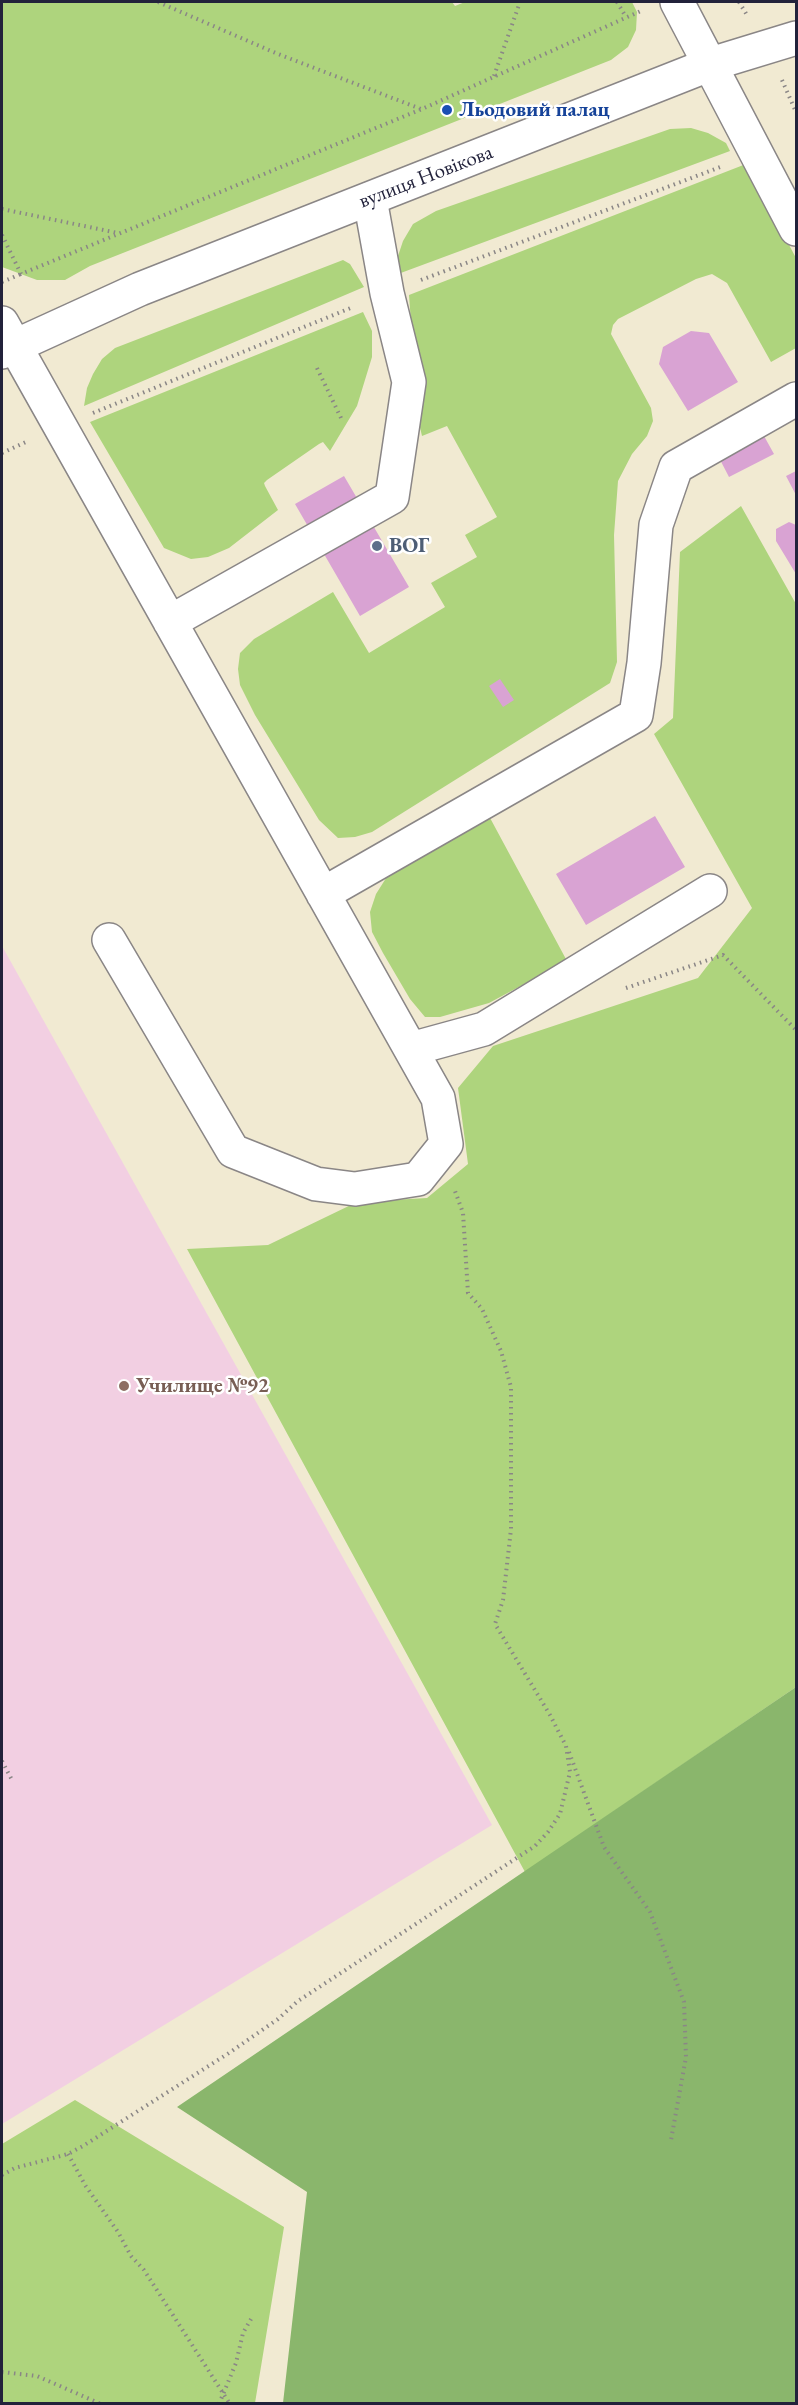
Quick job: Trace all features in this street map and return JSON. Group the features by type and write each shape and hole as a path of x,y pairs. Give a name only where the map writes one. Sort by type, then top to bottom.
{"main road":[{"path":"677,2 796,229"},
{"name":"вулиця Новікова","path":"6,340 711,64 781,42"},
{"path":"170,622 392,497 409,382 387,293 370,199"},
{"path":"6,340 170,622 438,1098 446,1144 418,1179 355,1189 316,1184 233,1151 109,940"},
{"path":"324,894 636,715 644,663 656,525 676,467 796,399"},
{"path":"411,1049 484,1029 710,891"}],"path":[{"path":"158,2 278,54 422,109"},
{"path":"494,76 520,2"},
{"path":"617,2 626,17"},
{"path":"2,282 422,109 644,9"},
{"path":"2,209 119,233"},
{"path":"2,235 21,274"},
{"path":"317,368 341,418"},
{"path":"625,988 723,955 796,1030"},
{"path":"435,1157 457,1194 463,1213 468,1293 482,1309 501,1351 511,1387 511,1529 503,1600 495,1624 566,1746 604,1847 650,1912 684,2002 686,2057 671,2140"},
{"path":"2,2175 15,2168 68,2154 229,2053 278,2019 298,2001 536,1846 549,1832 560,1814 570,1772 566,1746"},
{"path":"2,1761 12,1780"},
{"path":"68,2154 85,2185 118,2232 131,2256 144,2270 230,2403"},
{"path":"219,2403 222,2391 236,2363 243,2333 251,2319"},
{"path":"2,2372 37,2376 101,2403"}],"shaded area":[{"name":"Училище №92","path":"2,946 492,1825 2,2124"}],"green space":[{"path":"2,2 452,2 455,6 465,2 632,2 637,12 636,30 628,47 611,60 90,266 65,280 37,280 2,267"},
{"path":"691,128 708,133 726,143 730,151 398,274 398,256 403,241 413,224 436,211 670,129"},
{"path":"746,164 796,258 796,348 771,362 727,283 712,274 696,279 618,319 613,325 611,334 651,408 653,421 647,436 632,454 618,481 614,535 617,662 610,683 372,832 355,837 338,838 319,820 255,715 240,685 238,669 240,653 254,639 333,592 369,653 445,607 431,583 477,557 465,535 497,517 447,426 422,436 418,419 409,295"},
{"path":"343,260 350,264 364,287 84,406 87,388 93,374 102,359 115,348"},
{"path":"363,312 372,331 372,357 357,406 330,451 323,442 267,480 264,483 265,486 278,510 229,548 208,557 191,559 164,548 90,422"},
{"path":"741,506 796,604 796,1687 525,1872 187,1249 268,1245 357,1202 427,1198 468,1164 458,1088 493,1046 698,978 752,908 654,734 673,718 680,552"},
{"path":"489,816 567,961 489,1003 440,1017 425,1017 410,999 372,932 370,912 376,894 395,864"},
{"path":"796,1687 796,2403 283,2403 307,2192 177,2107"},
{"path":"75,2100 284,2227 255,2403 2,2403 2,2144"}],"building":[{"path":"691,331 709,333 738,382 688,411 659,364 663,347"},
{"path":"759,427 774,454 729,477 715,450"},
{"path":"796,471 796,495 786,476"},
{"path":"344,476 409,587 360,616 295,504"},
{"path":"789,522 796,525 796,574 776,541 776,529"},
{"path":"500,679 514,700 503,707 489,686"},
{"path":"655,816 685,867 586,925 556,874"}],"place":[{"name":"Льодовий палац","path":"447,110"},
{"name":"ВОГ","path":"377,546"},
{"name":"Училище №92","path":"124,1386"}]}
